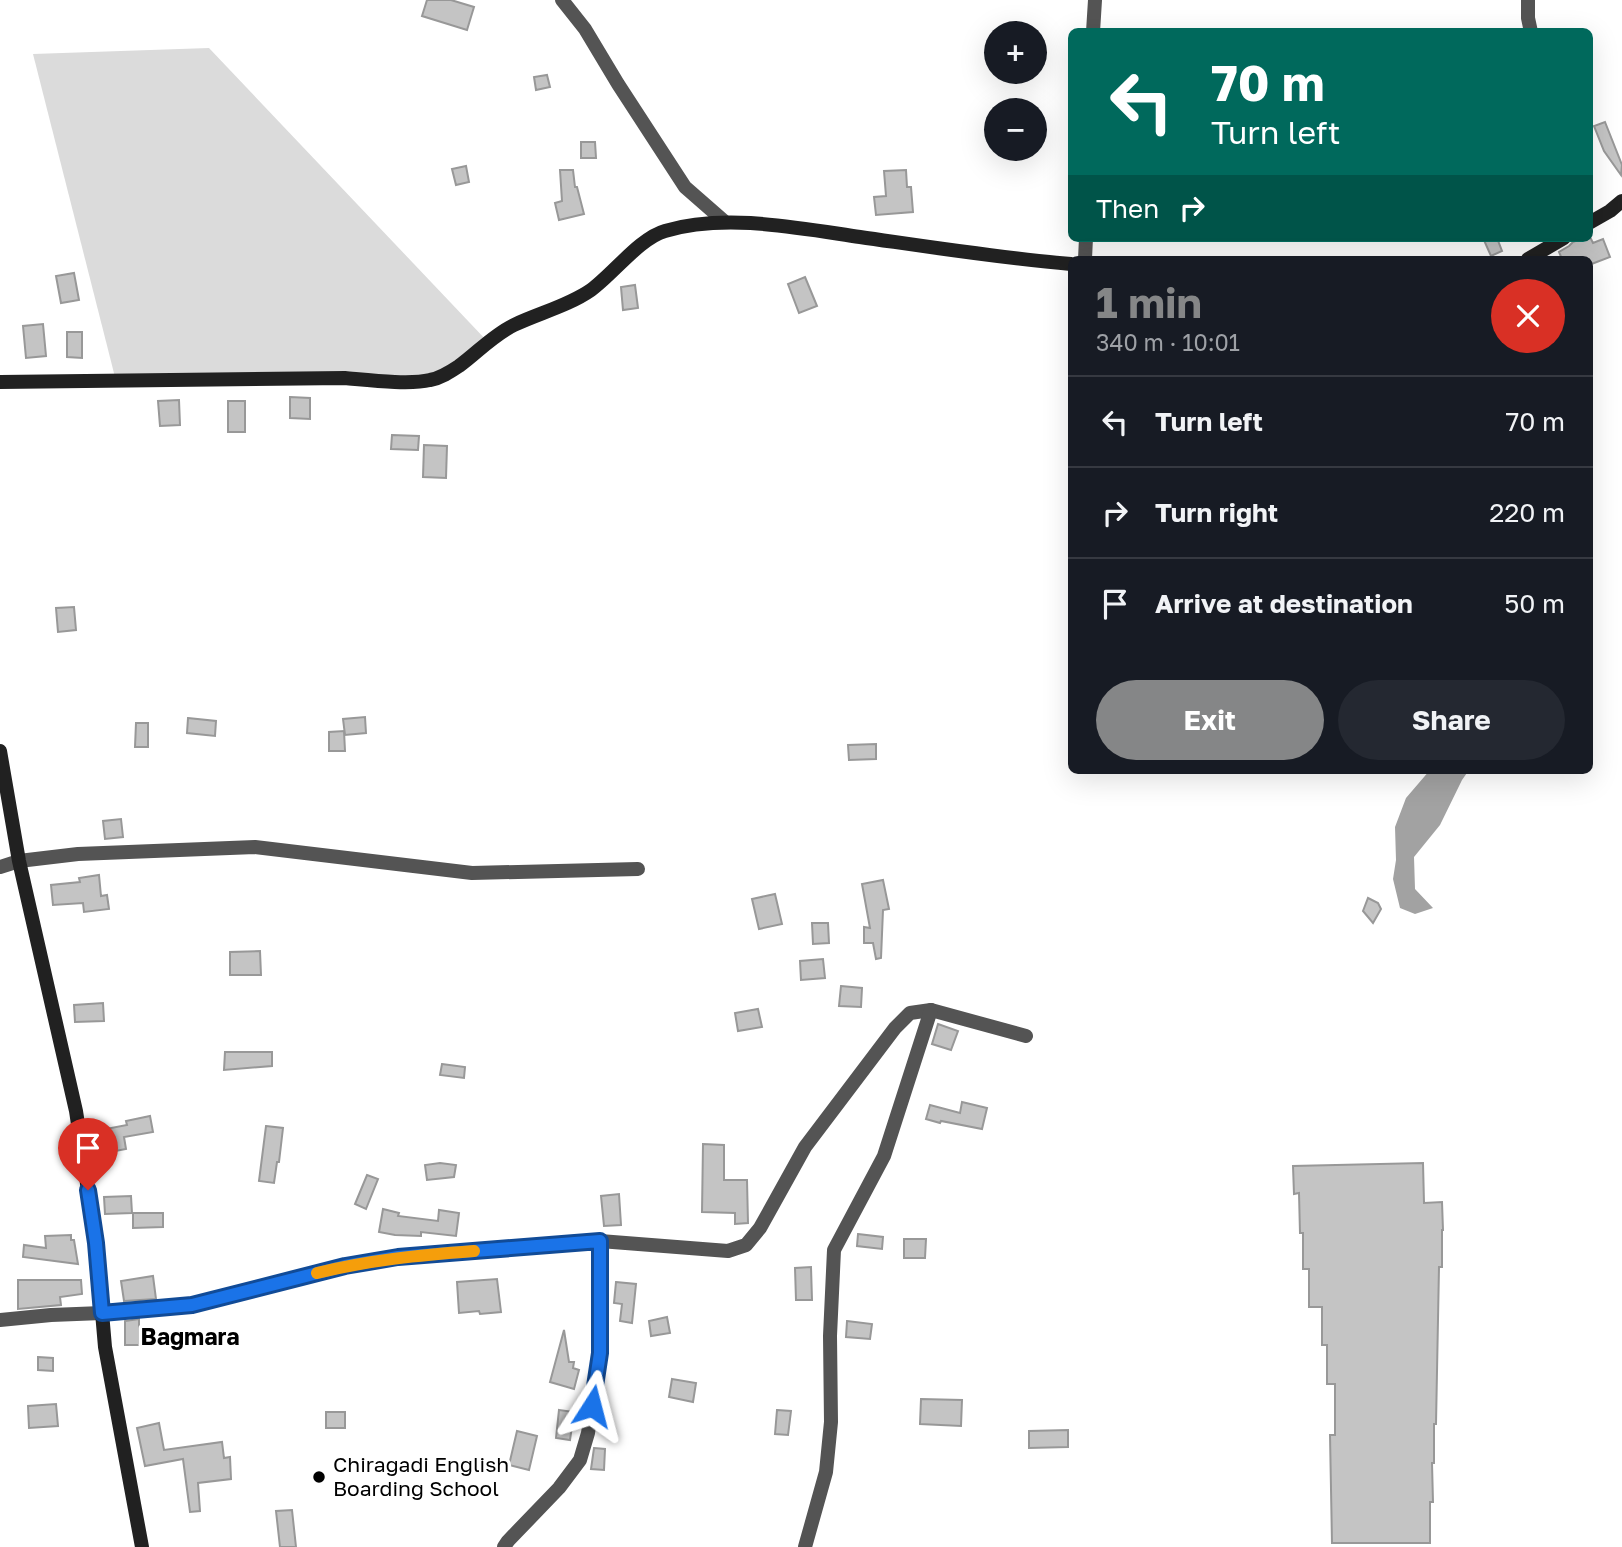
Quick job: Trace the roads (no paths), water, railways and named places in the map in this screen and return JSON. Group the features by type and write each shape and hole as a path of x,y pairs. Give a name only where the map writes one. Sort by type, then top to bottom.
{"main road":[{"path":"1593,220 1622,201"},
{"path":"0,382 345,378 428,381 445,375 511,327 591,290 648,239 675,228 725,222 768,225 1018,260 1068,264"},
{"path":"1533,256 1557,242"},
{"path":"0,751 19,861 76,1111 96,1243 105,1347 142,1547"}],"street":[{"path":"562,0 585,29 685,187 725,222"},
{"path":"578,0 585,29"},
{"path":"1093,28 1095,0"},
{"path":"1528,0 1530,28"},
{"path":"0,867 19,861 78,854 255,848 472,873 638,869"},
{"path":"0,1320 192,1305 345,1266 398,1257 600,1241 728,1251 746,1245 760,1228 805,1147 895,1028 910,1013 931,1010 1026,1036"},
{"path":"805,1547 826,1472 831,1422 830,1336 834,1250 884,1156 931,1010"},
{"path":"504,1547 559,1488 580,1460 588,1433 600,1353 600,1241"}],"place":[{"name":"Chiragadi English Boarding School","path":"319,1477"}],"district":[{"name":"Bagmara","path":"190,1337"}]}
